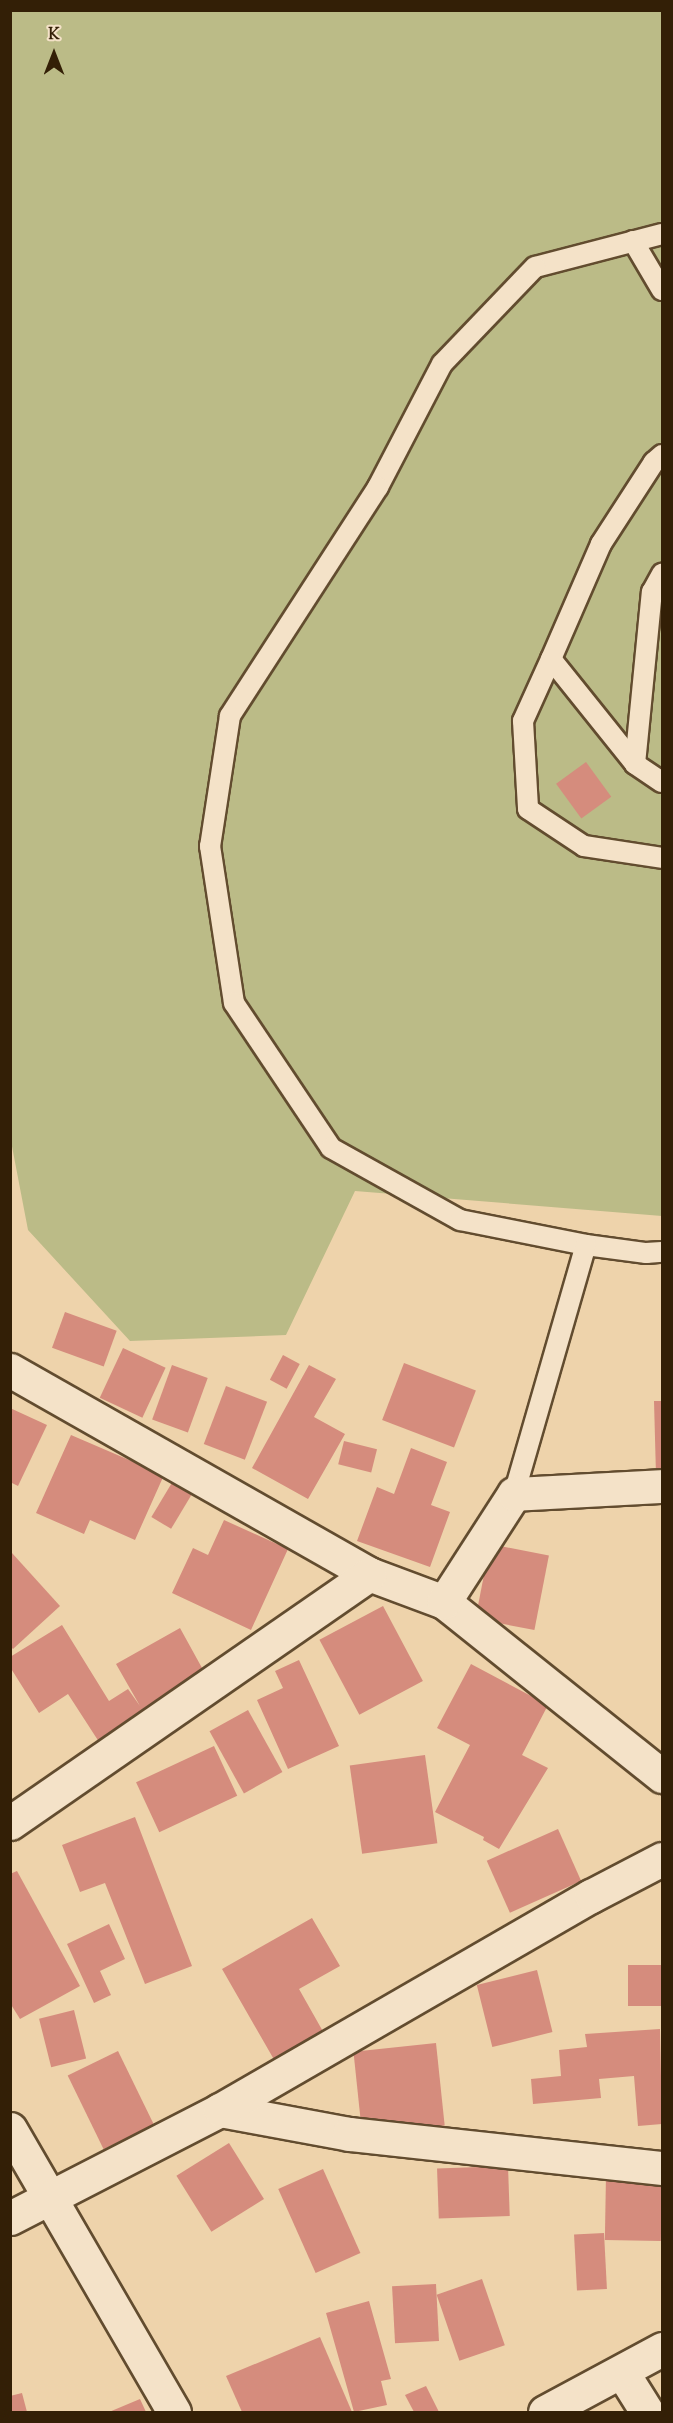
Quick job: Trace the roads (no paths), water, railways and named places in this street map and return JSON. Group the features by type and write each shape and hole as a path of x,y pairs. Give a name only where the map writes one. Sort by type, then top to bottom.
{"street":[{"path":"10,1370 369,1574 444,1602 663,1776"},
{"path":"444,1602 514,1494 663,1486"},
{"path":"10,1823 369,1574"},
{"path":"10,2218 220,2110 591,1896 663,1859"},
{"path":"220,2110 349,2134 663,2168"},
{"path":"10,2129 174,2412"},
{"path":"545,2412 663,2349"},
{"path":"622,2372 647,2412"}],"lane":[{"path":"663,234 535,267 442,364 378,487 230,716 210,846 234,1003 331,1148 460,1220 586,1245 646,1253 663,1252"},
{"path":"633,241 663,290"},
{"path":"663,455 654,462 601,543 523,721 528,809 584,846 663,858"},
{"path":"635,764 652,592 663,574"},
{"path":"551,659 635,764 663,782"},
{"path":"514,1494 586,1245"}]}
